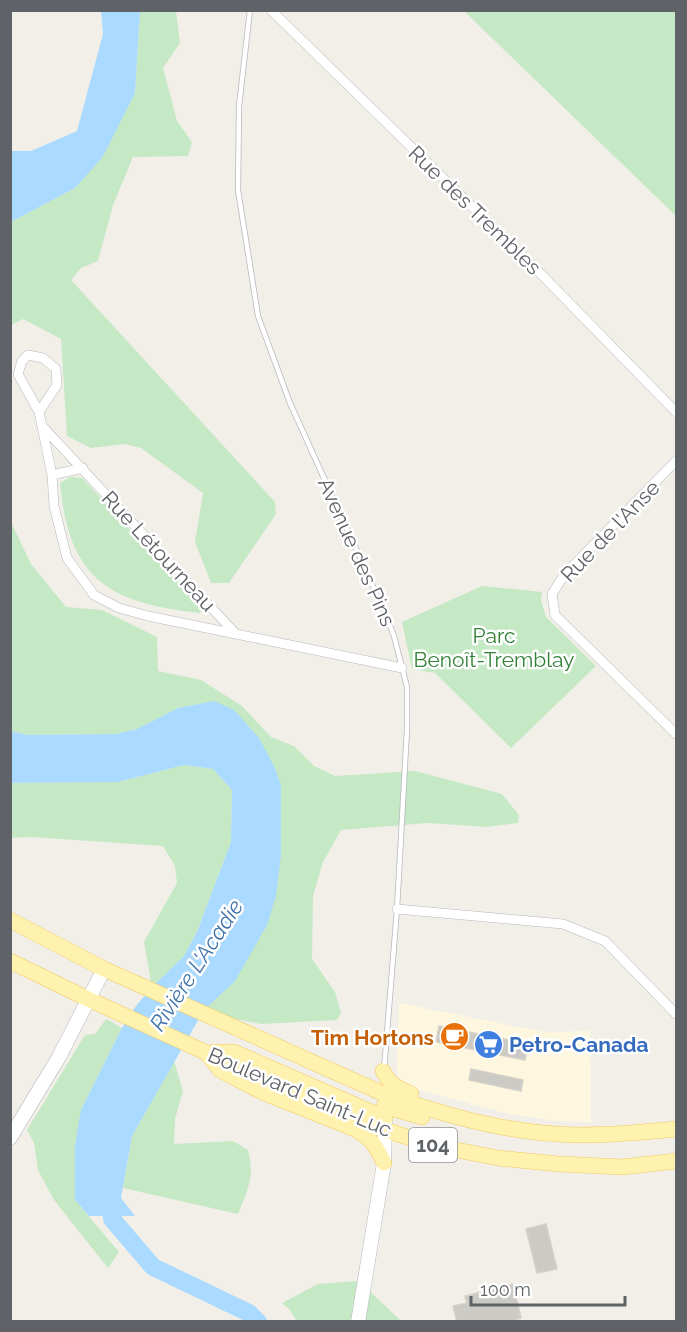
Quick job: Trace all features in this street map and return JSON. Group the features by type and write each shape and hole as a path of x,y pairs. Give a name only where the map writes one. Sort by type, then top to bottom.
{"main road":[{"name":"Boulevard Saint-Luc","path":"10,920 104,969 218,1019 385,1112 436,1146 498,1158 559,1164 622,1167 676,1161"},
{"name":"Boulevard Saint-Luc","path":"10,961 205,1052"},
{"path":"205,1052 234,1052 385,1112 516,1139 575,1144 607,1135 676,1129"},
{"path":"205,1052 220,1070 262,1092 355,1129 368,1137 375,1144 384,1163"},
{"path":"383,1071 388,1081 394,1086 413,1095 504,1119 545,1126 581,1128 607,1135"}],"street":[{"name":"Rue des Trembles","path":"271,10 536,269 676,412"},
{"name":"Rue Létourneau","path":"39,412 57,385 56,369 43,358 28,355 22,361 18,374 39,412 52,475 54,506 67,558 94,595 118,608 148,616 402,668"},
{"name":"Rue Létourneau","path":"42,426 235,633"},
{"name":"Rue de l'Anse","path":"676,461 564,575 552,594 555,615 676,734"},
{"path":"52,475 83,468"},
{"path":"397,909 563,924 605,941 676,1014"},
{"path":"10,1138 59,1057 104,969"},
{"path":"358,1322 384,1163 385,1112"}],"lane":[{"name":"Avenue des Pins","path":"250,10 239,106 237,190 258,316 290,403 385,613 394,636 407,687 407,729 397,909 383,1071 385,1112"}],"shaded area":[{"path":"399,1003 544,1032 590,1031 591,1122 555,1121 505,1113 412,1088 397,1076"}],"green space":[{"path":"140,11 176,11 180,43 163,68 177,121 192,142 188,156 133,157 113,205 98,261 81,268 71,280 275,502 276,514 229,583 211,583 195,542 203,493 141,448 125,444 91,448 67,436 61,339 23,319 11,325 11,222 75,188 135,93"},
{"path":"464,11 676,11 676,216"},
{"path":"70,477 82,478 203,608 200,613 141,602 118,593 99,580 84,564 73,542 65,516 60,483"},
{"path":"10,520 31,564 66,607 102,610 157,637 158,671 201,680 242,706 271,737 294,746 314,766 335,776 415,771 502,794 519,815 518,823 487,827 427,823 341,830 323,862 313,896 312,959 335,992 341,1013 337,1020 261,1024 216,1015 204,1010 267,925 214,701 178,708 137,729 116,734 27,735 11,731"},
{"name":"Parc Benoît-Tremblay","path":"482,586 542,592 541,600 546,617 596,666 511,748 435,673 412,669 402,622"},
{"path":"184,765 213,769 232,790 231,842 197,932 184,956 152,987 144,942 177,883 175,866 163,846 30,837 11,838 10,783 118,782"},
{"path":"106,1019 122,1028 81,1110 75,1200 119,1252 108,1268 54,1200 38,1170 34,1143 27,1130 85,1035 95,1034"},
{"path":"174,1061 183,1091 175,1119 174,1144 233,1141 248,1150 251,1176 238,1214 123,1188 132,1136"},
{"path":"359,1281 401,1321 297,1321 282,1303 318,1284"}],"water":[{"path":"101,11 140,11 135,93 102,158 75,188 11,222 11,151 31,151 77,131 103,34"},
{"path":"214,701 234,710 259,738 275,768 281,786 281,855 276,896 267,925 235,981 204,1010 132,1136 121,1198 135,1216 89,1216 75,1200 75,1145 81,1110 122,1028 136,1006 184,956 197,932 231,842 232,790 213,769 184,765 118,782 11,783 11,731 27,735 116,734 137,729 178,708"}],"building":[{"path":"439,1026 528,1044 525,1060 436,1042"},
{"name":"Petro-Canada","path":"471,1069 523,1080 521,1091 469,1080"},
{"path":"546,1224 557,1269 537,1273 526,1229"},
{"path":"513,1284 521,1318 508,1322 457,1322 453,1306 467,1303 465,1296"}],"waterway":[{"name":"Rivière L'Acadie","path":"110,1193 112,1219 153,1267 249,1313 258,1322"}],"place":[{"name":"Tim Hortons","path":"455,1037"},
{"name":"Petro-Canada","path":"488,1044"}]}
